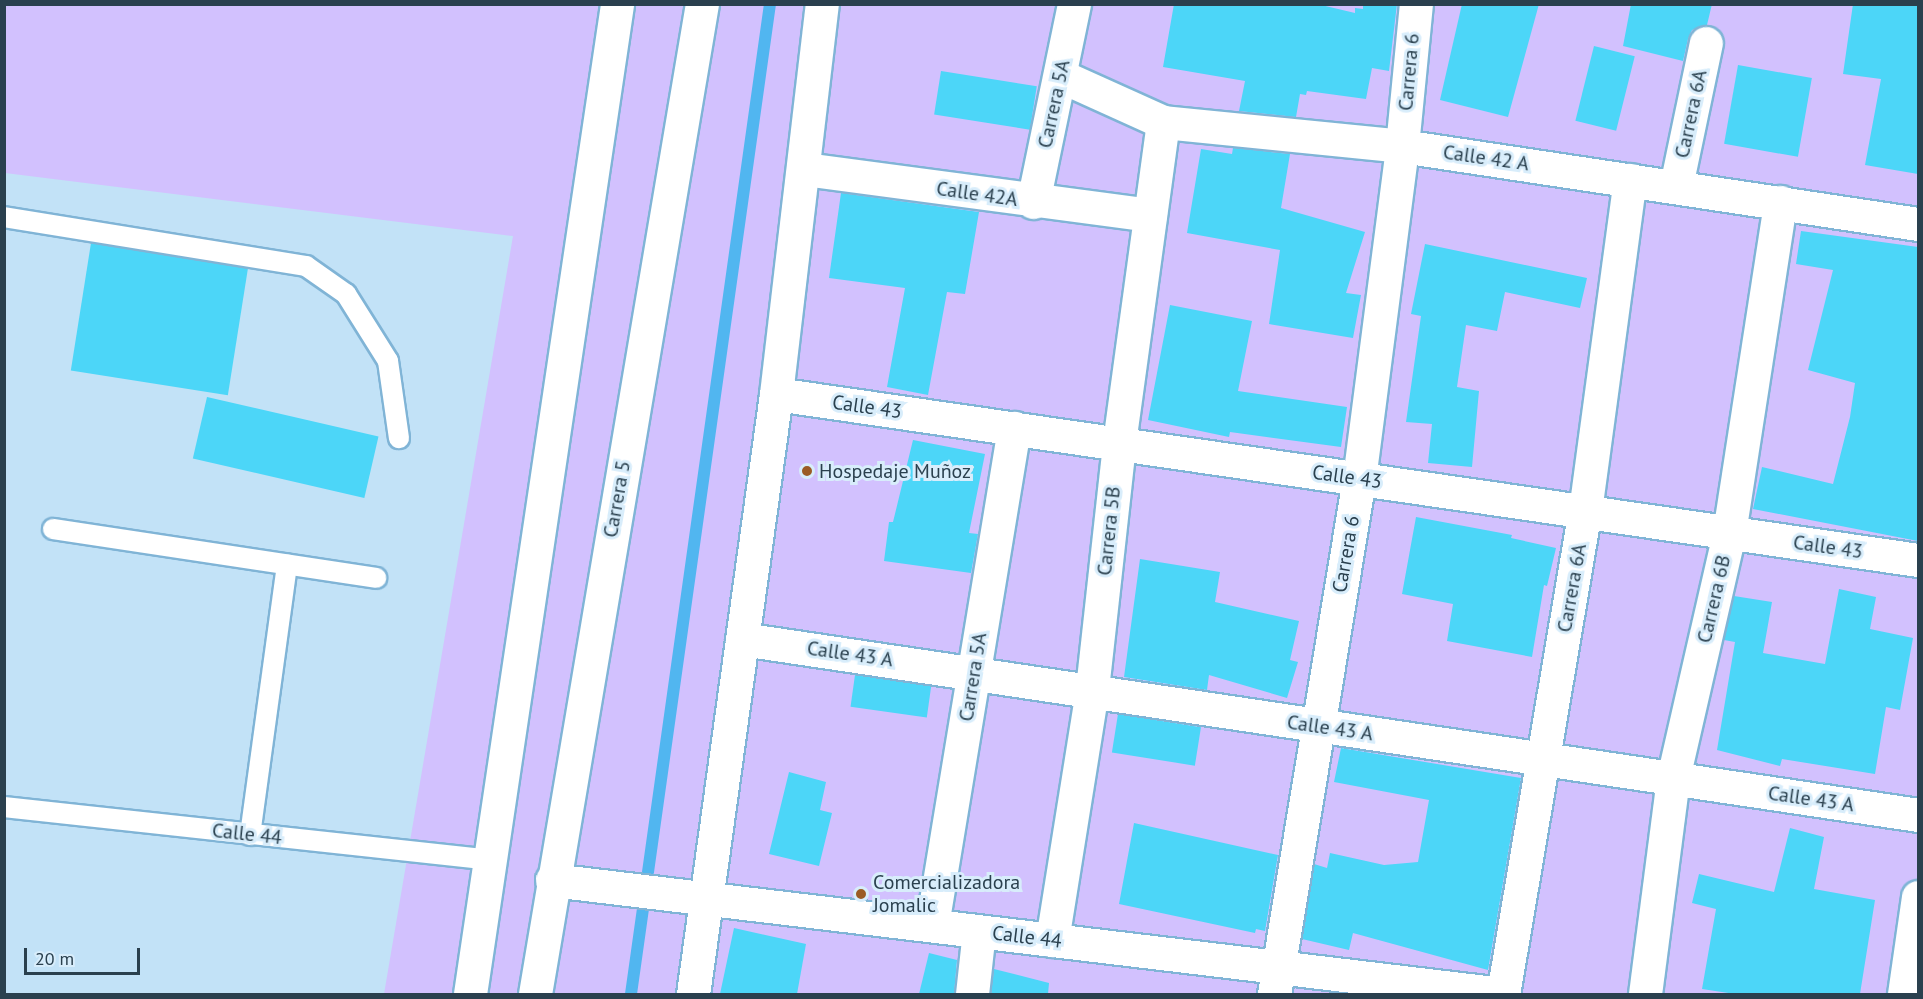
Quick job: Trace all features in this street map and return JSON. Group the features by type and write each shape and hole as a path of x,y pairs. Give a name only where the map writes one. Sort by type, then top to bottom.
{"street":[{"path":"470,994 617,4"},
{"name":"Carrera 5","path":"535,994 552,880 702,4"},
{"path":"693,994 704,896 776,394 805,169 822,4"},
{"name":"Carrera 5A","path":"1033,202 1061,76 1074,4"},
{"name":"Carrera 6","path":"1277,981 1316,727 1359,479 1402,146 1416,4"},
{"name":"Carrera 6A","path":"1676,186 1706,43"},
{"name":"Calle 42 A","path":"1061,76 1163,122 1402,146 1918,224"},
{"name":"Carrera 5B","path":"1052,940 1092,689 1119,443 1163,122"},
{"name":"Calle 42A","path":"805,169 1033,202 1150,215"},
{"name":"Carrera 6A","path":"1502,994 1585,511 1630,180"},
{"name":"Carrera 6B","path":"1646,994 1673,778 1729,533 1780,202"},
{"name":"Calle 43","path":"776,394 1918,560"},
{"name":"Carrera 5A","path":"932,925 1014,428"},
{"name":"Calle 43 A","path":"742,639 974,671 1316,727 1543,758 1918,815"},
{"name":"Calle 44","path":"552,880 704,896 1052,940 1277,981 1502,994"},
{"path":"1904,994 1918,897"},
{"path":"972,994 979,931"}],"lane":[{"path":"4,217 306,266 346,294 388,361 399,438"},
{"path":"53,529 376,578"},
{"path":"250,835 287,565"},
{"name":"Calle 44","path":"4,807 491,860"}],"shaded area":[{"path":"4,5 1918,5 1918,994 384,994 513,236 5,173"}],"building":[{"path":"1174,4 1317,4 1355,13 1355,8 1363,9 1363,4 1397,4 1389,71 1372,68 1366,99 1307,91 1306,95 1300,94 1296,117 1239,111 1245,81 1163,67"},
{"path":"1462,4 1539,4 1508,117 1440,100"},
{"path":"1631,4 1712,4 1707,25 1692,30 1683,61 1623,46"},
{"path":"1853,4 1918,4 1918,174 1865,165 1881,79 1843,74"},
{"path":"1594,46 1635,56 1616,131 1575,121"},
{"path":"1738,65 1812,78 1798,157 1724,144"},
{"path":"941,71 1037,86 1030,130 934,114"},
{"path":"1233,148 1290,154 1281,208 1365,232 1346,293 1361,295 1353,338 1269,324 1280,250 1187,233 1201,149 1232,154"},
{"path":"841,193 979,212 965,294 947,292 928,395 887,387 905,288 829,278"},
{"path":"1801,231 1918,247 1918,541 1753,509 1762,467 1833,484 1850,417 1855,383 1808,370 1833,270 1796,264"},
{"path":"91,243 248,268 228,395 71,370"},
{"path":"1425,244 1587,278 1580,308 1505,292 1497,331 1466,325 1457,387 1479,391 1472,467 1428,463 1432,424 1406,422 1421,316 1411,314"},
{"path":"1170,305 1252,321 1238,391 1347,407 1341,447 1230,432 1229,437 1148,420"},
{"path":"207,397 378,437 364,498 193,458"},
{"path":"913,440 985,454 969,533 978,534 971,573 884,561 889,522 893,522"},
{"path":"1416,517 1512,535 1511,538 1556,548 1547,586 1544,585 1532,657 1447,641 1453,604 1402,594"},
{"path":"1140,559 1220,572 1215,602 1299,621 1290,660 1298,662 1287,698 1209,675 1207,690 1124,677"},
{"path":"1839,589 1876,597 1870,629 1913,638 1900,710 1886,707 1875,774 1782,759 1780,766 1717,750 1735,642 1724,640 1734,596 1772,602 1763,653 1825,664"},
{"path":"855,675 931,686 927,717 851,707"},
{"path":"1118,714 1201,727 1195,766 1112,753"},
{"path":"1341,748 1521,778 1488,970 1353,933 1349,950 1302,939 1314,864 1327,868 1330,853 1384,865 1418,862 1429,800 1334,782"},
{"path":"789,772 826,782 820,810 832,813 819,866 769,854"},
{"path":"1134,823 1278,855 1265,931 1256,929 1255,933 1119,904"},
{"path":"1790,828 1824,837 1814,889 1875,900 1860,994 1735,994 1702,989 1716,909 1692,903 1699,874 1774,892"},
{"path":"734,928 806,944 797,994 720,994"},
{"path":"929,953 957,960 954,994 919,994"},
{"path":"994,969 1049,983 1048,994 991,994"}],"waterway":[{"path":"648,872 770,4"},
{"path":"631,994 644,901"}],"place":[{"name":"Hospedaje Muñoz","path":"807,471"},
{"name":"Comercializadora Jomalic","path":"861,894"}]}
